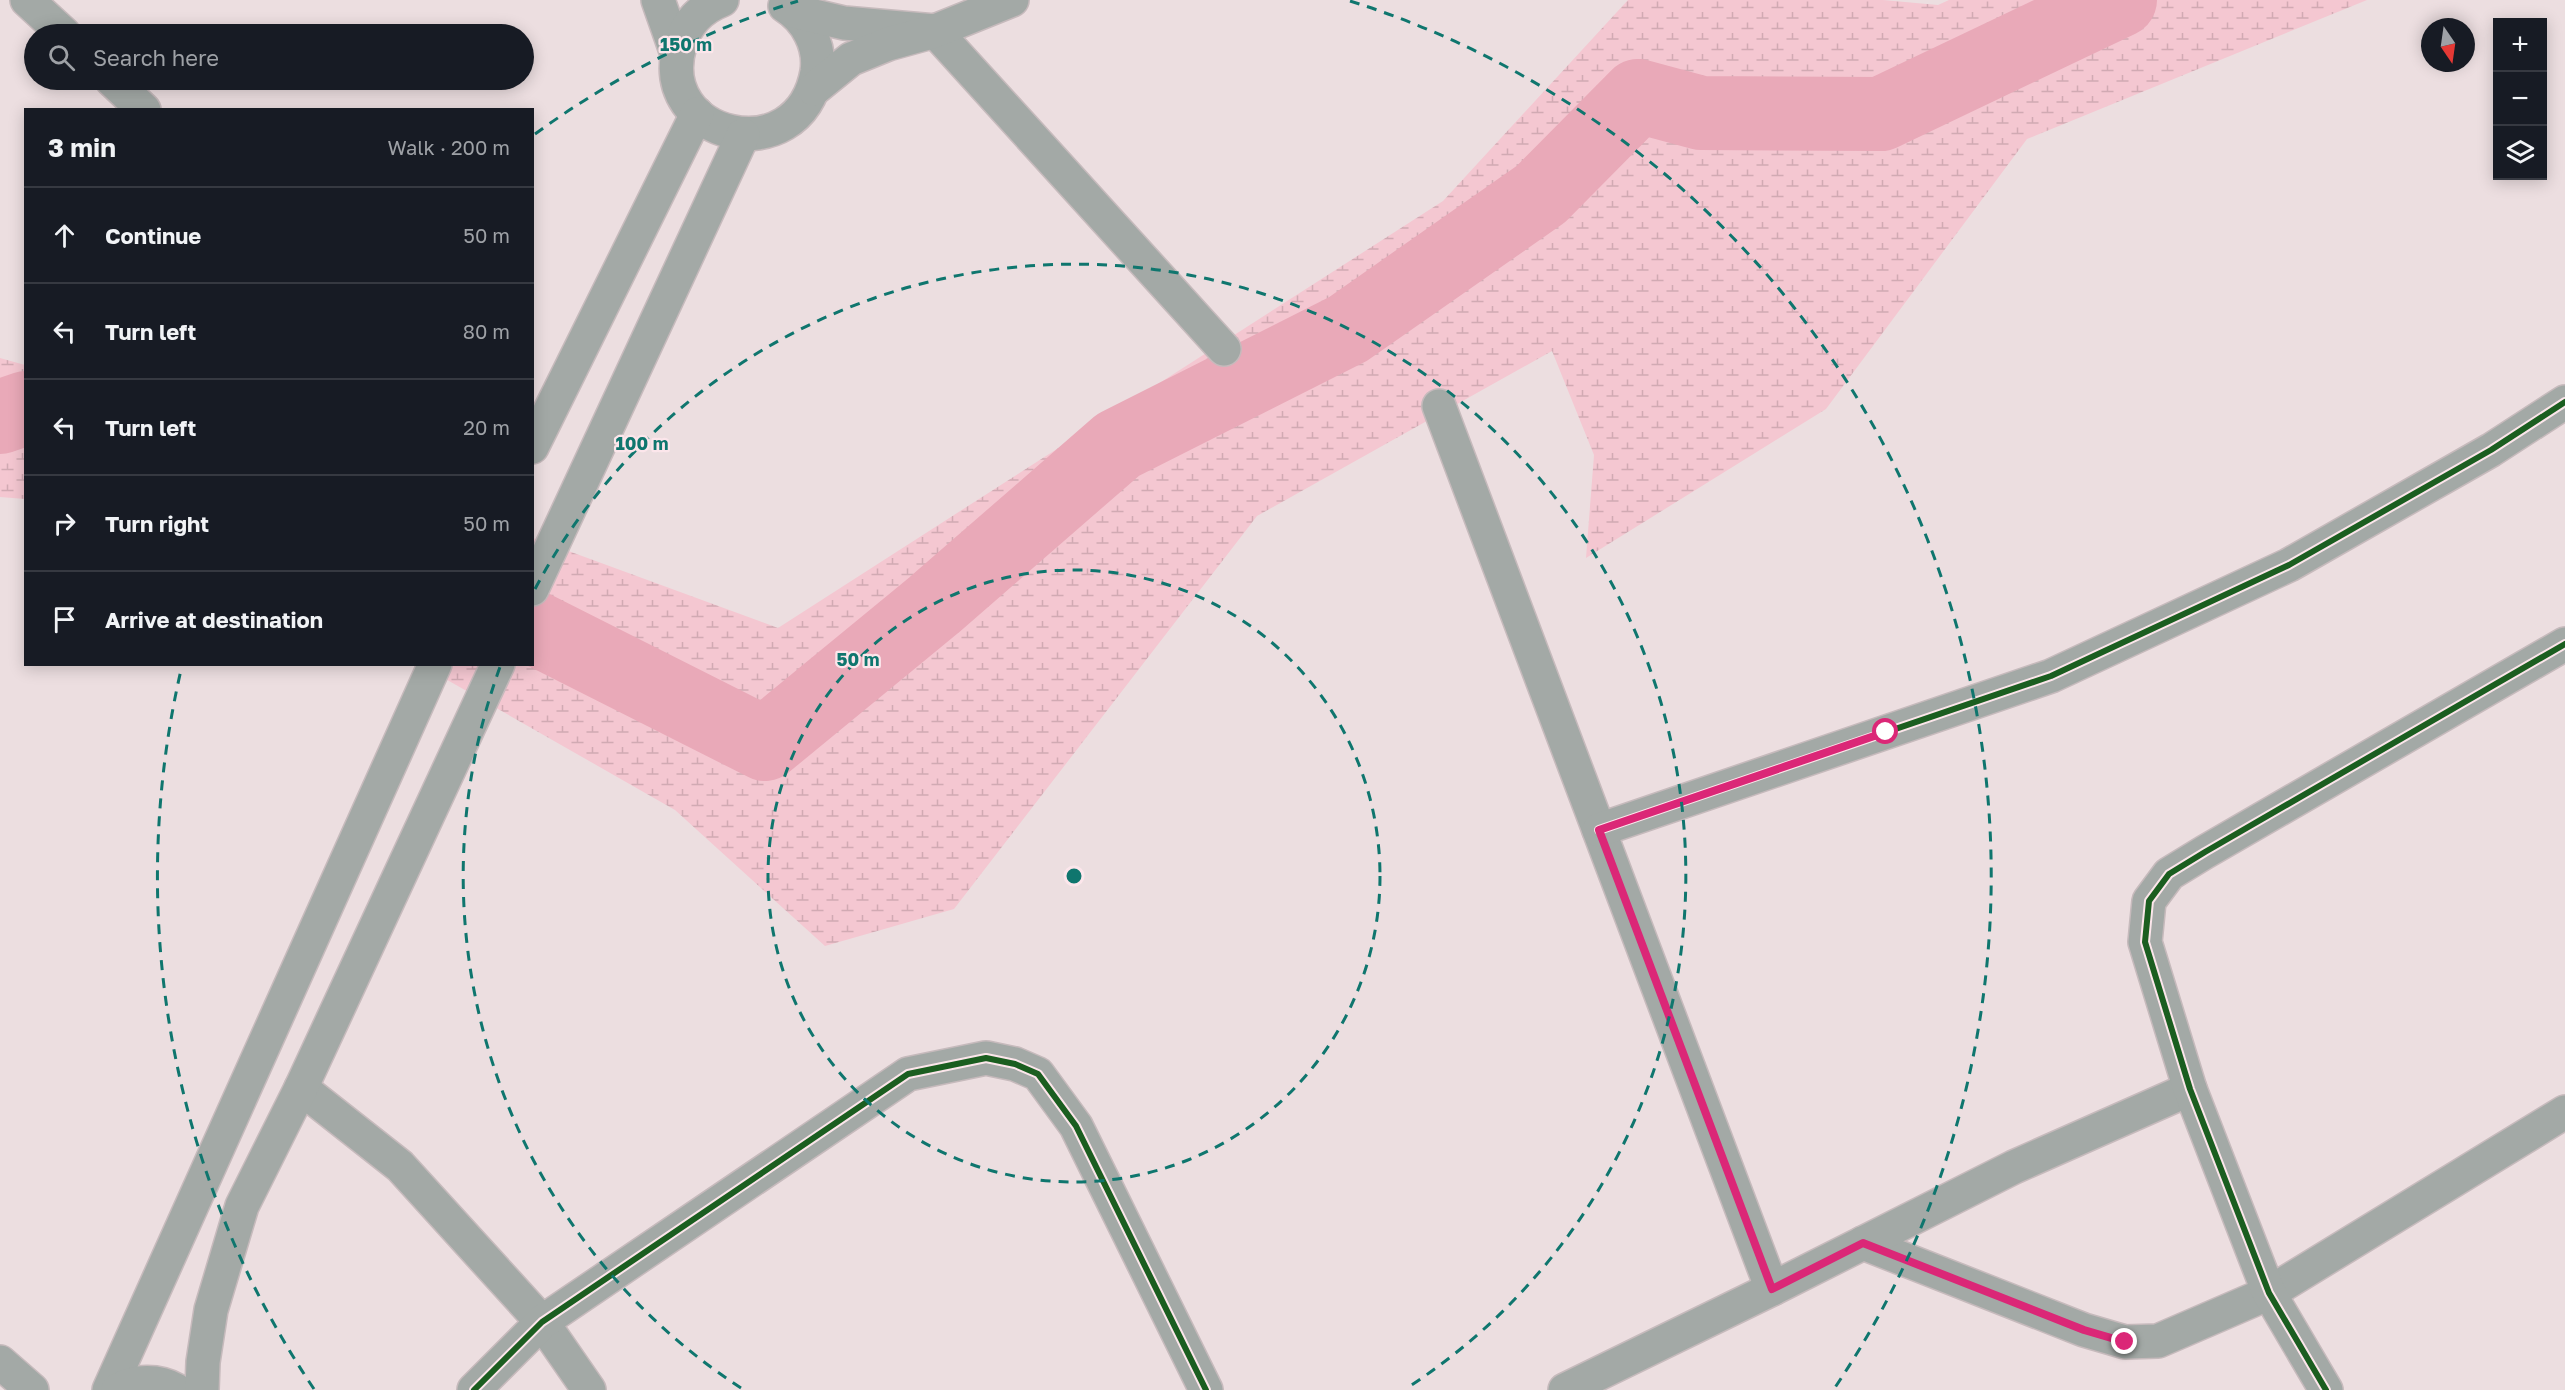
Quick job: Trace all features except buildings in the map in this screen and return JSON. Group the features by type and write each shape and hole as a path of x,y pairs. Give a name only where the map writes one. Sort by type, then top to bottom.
{"street":[{"path":"27,0 53,24"},
{"path":"658,0 677,54"},
{"path":"722,0 713,3 696,16 684,34 677,54 677,76 684,96 697,114 710,125 743,135 766,133 786,124 803,108 814,89 818,66 816,46 807,27 784,6"},
{"path":"814,89 852,59 888,44 935,31 1012,0"},
{"path":"784,6 844,23 935,31 1224,349"},
{"path":"123,90 142,108"},
{"path":"536,429 697,114"},
{"path":"534,585 743,135"},
{"path":"1599,830 2051,676 2289,564 2491,450 2565,402"},
{"path":"1439,406 1772,1289"},
{"path":"2326,1390 2269,1293 2190,1089 2145,942 2149,901 2169,874 2565,644"},
{"path":"109,1390 434,666"},
{"path":"202,1390 203,1362 211,1310 242,1206 301,1088 497,666"},
{"path":"474,1390 542,1322 908,1074 986,1058 1016,1065 1038,1074 1076,1126 1206,1390"},
{"path":"301,1088 400,1166 542,1322 589,1390"},
{"path":"1565,1390 2014,1167 2190,1089"},
{"path":"1863,1243 2084,1330 2125,1342 2158,1341 2269,1293 2565,1112"},
{"path":"0,1362 32,1390"},
{"path":"118,1390 125,1386 147,1382 169,1386 176,1390"}],"green space":[{"path":"1628,0 1883,0 1938,5 1949,0 2367,0 2027,139 1826,409 1586,558 1594,455 1552,351 1257,516 954,909 825,946 675,810 423,666 534,666 534,538 778,628 1443,201"},
{"path":"0,358 24,365 24,499 0,497"}],"waterway":[{"path":"535,628 765,744 934,605 1118,445 1348,329 1541,194 1638,96 1701,113 1881,114 2120,0"},
{"path":"0,417 24,409"}],"cycle path":[{"path":"1599,830 2051,676 2289,565 2491,450 2565,402"},
{"path":"2326,1390 2269,1293 2190,1089 2145,942 2149,901 2169,874 2565,644"},
{"path":"474,1390 542,1322 908,1074 986,1058 1015,1064 1038,1074 1076,1126 1206,1390"}],"route":[{"path":"1886,732 1599,830 1772,1289 1863,1243 2084,1330 2125,1342"}]}
